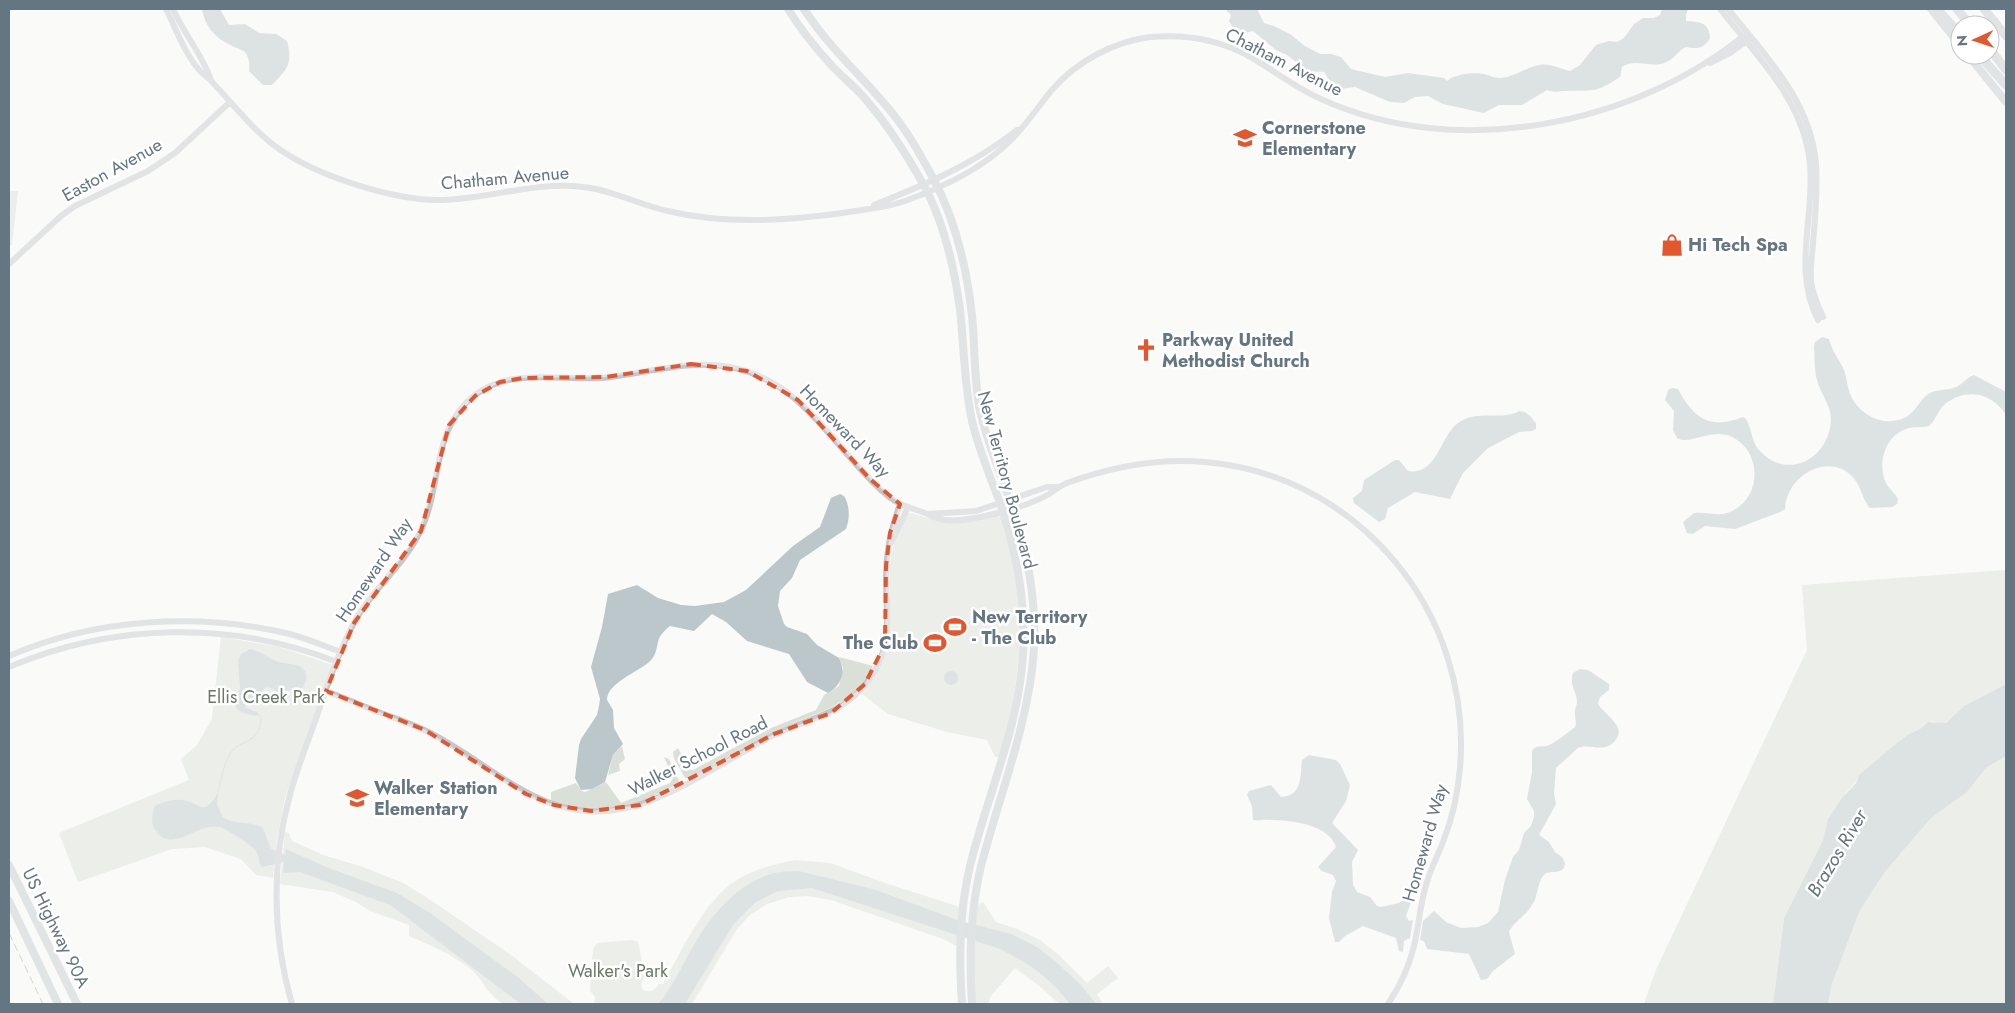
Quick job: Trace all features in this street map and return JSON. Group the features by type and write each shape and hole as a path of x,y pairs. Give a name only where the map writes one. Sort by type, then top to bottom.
{"highway":[{"path":"1937,9 1950,23"},
{"path":"1984,9 2006,36"},
{"path":"1988,65 2006,86"}],"main road":[{"name":"New Territory Boulevard","path":"788,9 815,46 883,120 925,188 944,236 953,272 960,309 966,391 975,434 1001,507 1018,573 1023,621 1023,654 1014,712 971,864 960,940 962,1004"},
{"name":"New Territory Boulevard","path":"804,9 823,38 889,110 913,143 948,210 966,280 971,313 979,406 1012,508 1029,570 1034,620 1033,668 1024,716 981,866 972,920 970,946 972,1004"},
{"path":"1931,9 1950,33"},
{"path":"1976,65 2006,102"},
{"path":"898,142 904,140 913,143"},
{"path":"964,359 975,358"},
{"path":"975,434 986,431"},
{"name":"US Highway 90A","path":"9,865 77,1004"},
{"name":"US Highway 90A","path":"9,901 58,1004"}],"street":[{"name":"Chatham Avenue","path":"166,9 185,48 201,72 212,81 261,135 283,152 305,164 369,188 418,198 457,199 539,188 570,186 601,190 652,208 698,216 764,219 838,214 864,210 925,188 978,158 1024,124 1055,86 1087,60 1119,44 1152,37 1186,36 1205,40 1244,53 1292,84 1344,109 1401,124 1459,131 1516,128 1592,112 1648,93 1682,78 1746,37"},
{"name":"Chatham Avenue","path":"173,9 207,67 212,81"},
{"path":"1720,9 1789,87 1802,110 1812,138 1816,163 1817,189 1811,277 1821,319"},
{"path":"1728,9 1746,37"},
{"name":"Easton Avenue","path":"9,264 61,216 75,206 148,171 175,153 230,102"},
{"name":"Homeward Way","path":"292,1004 280,955 277,914 277,871 283,819 292,785 341,652 360,613 403,558 421,531 428,513 442,446 449,425 462,407 475,396 489,387 506,380 523,378 606,378 699,364 722,366 747,371 777,385 798,400 876,486 900,504 908,507 928,514 968,512 1001,507 1012,508 1049,494 1057,487"},
{"name":"Homeward Way","path":"1001,507 1009,500 1047,487 1057,487 1098,473 1145,463 1186,461 1236,466 1271,476 1315,494 1369,534 1389,554 1410,581 1436,626 1451,666 1460,719 1461,755 1456,796 1444,839 1426,885 1415,943 1401,984 1388,1004"},
{"name":"Walker School Road","path":"326,691 437,736 536,798 576,810 604,811 627,808 653,799 685,784 774,734 831,713 846,704 859,691 877,666 885,644 888,623 886,566 890,533 900,504"},
{"name":"Walker School Road","path":"889,546 908,507"},
{"path":"1023,621 1034,620"},
{"path":"9,656 33,646 96,629 169,621 230,624 267,630 309,640 341,652"},
{"path":"9,666 53,651 98,640 175,632 236,635 264,639 338,662"}],"highlighted area":[{"path":"691,364 747,371 798,400 870,479 900,504 890,533 886,566 885,644 865,684 831,713 774,734 640,805 591,811 554,805 526,794 425,730 326,691 354,623 421,531 449,425 475,396 500,382 523,378 606,377"}],"green space":[{"path":"9,191 18,191 12,245 9,245"},
{"name":"New Territory - The Club","path":"911,513 951,522 976,521 996,516 1002,518 1016,580 1020,638 1014,696 999,757 995,757 987,740 947,732 888,714 862,694 876,673 886,651 890,625 889,576 892,551 904,519 907,514"},
{"path":"2006,570 2006,684 1964,706 1946,723 1939,724 1932,721 1909,734 1858,777 1846,793 1832,815 1823,840 1784,918 1773,1004 1644,1004 1655,972 1807,650 1802,585"},
{"name":"Ellis Creek Park","path":"221,637 279,647 333,665 285,798 277,838 273,878 256,875 241,859 205,847 172,849 78,882 59,833 189,780 181,759 197,745 212,719"},
{"path":"839,657 873,666 865,680 855,691 830,708 774,732 691,779 685,778 674,758 673,752 678,748 689,769 693,770 771,728 816,710 824,695 839,686 843,668"},
{"path":"622,746 625,759 619,764 620,771 608,775 613,755"},
{"path":"2006,756 2006,1004 1828,1004 1832,984 1860,910 1885,872 1930,819 1967,792 1986,768"},
{"path":"664,757 669,759 680,783 635,805 590,810 551,803 551,792 576,783 585,792 606,782 621,803 670,783 673,778"},
{"path":"285,832 289,833 292,841 323,855 363,867 403,883 511,955 574,1004 510,1005 500,1002 466,965 442,951 409,936 409,925 368,910 358,903 333,892 280,884"},
{"name":"Walker's Park","path":"795,860 830,863 960,907 957,946 943,939 831,900 808,896 789,897 767,904 749,916 737,929 692,1004 594,1004 595,997 590,991 593,949 597,943 632,940 638,942 645,976 641,984 643,990 652,991 659,984 663,984 704,913 725,889 737,880 758,870"},
{"path":"983,902 996,922 1040,940 1060,956 1087,983 1108,966 1118,978 1097,994 1103,1004 1059,1004 1042,988 1015,968 991,996 988,1004 975,1004 973,975 976,907"}],"water":[{"path":"202,9 220,9 229,25 245,24 259,33 276,34 287,41 289,49 288,65 272,85 263,85 249,71 249,61 245,52 224,42 215,35 205,21"},
{"path":"1225,9 1257,9 1264,23 1290,34 1305,46 1320,54 1331,54 1341,57 1351,69 1385,77 1408,73 1444,78 1447,81 1459,75 1470,73 1504,78 1535,66 1543,65 1551,65 1570,71 1580,65 1596,45 1609,41 1617,42 1624,38 1634,24 1643,18 1654,18 1660,15 1662,9 1688,9 1686,21 1706,26 1710,38 1703,46 1697,48 1686,47 1664,63 1627,64 1622,67 1620,77 1600,88 1557,92 1547,90 1522,105 1499,105 1484,113 1443,104 1428,96 1415,97 1404,103 1390,102 1355,87 1340,89 1331,83 1324,72 1308,71 1287,55 1276,50 1253,31 1242,34 1239,31 1235,31 1229,21 1231,15"},
{"path":"1822,337 1829,339 1844,370 1850,393 1859,408 1877,419 1891,421 1904,418 1913,412 1930,393 1956,387 1974,375 2006,392 2006,415 2001,408 1987,397 1970,394 1962,395 1945,404 1929,426 1909,428 1899,433 1888,444 1882,468 1886,483 1898,499 1897,504 1892,507 1870,508 1856,481 1847,472 1837,467 1826,466 1816,468 1798,480 1791,488 1785,509 1780,512 1735,529 1705,526 1693,534 1687,533 1683,522 1694,513 1722,514 1732,511 1742,504 1749,496 1753,485 1753,463 1749,452 1742,444 1724,434 1688,440 1677,438 1673,430 1674,411 1665,400 1668,390 1672,388 1678,389 1690,408 1704,419 1712,422 1731,421 1743,417 1746,419 1756,446 1770,459 1782,464 1794,465 1806,461 1823,445 1829,433 1831,419 1831,414 1818,385 1815,372 1814,346 1815,342"},
{"path":"1519,411 1531,417 1536,423 1536,429 1519,432 1488,448 1463,473 1450,499 1415,492 1388,508 1385,519 1379,522 1354,503 1353,498 1362,491 1364,480 1395,460 1399,460 1408,471 1418,471 1426,467 1437,454 1452,429 1465,419 1513,414"},
{"path":"840,494 844,496 848,508 849,516 846,529 800,560 792,578 780,591 778,606 784,624 787,627 807,634 817,645 839,658 842,673 837,686 828,693 807,682 789,654 747,641 726,622 712,614 694,631 670,626 660,638 651,660 617,683 608,694 607,700 613,710 614,728 623,744 613,755 605,782 592,789 581,790 575,778 579,745 597,715 599,706 600,699 591,667 602,627 608,594 637,585 658,598 681,605 695,606 724,602 746,590 793,546 820,527 831,498"},
{"path":"250,649 279,662 300,667 306,676 305,683 300,690 282,690 275,693 274,689 266,687 262,691 263,698 256,701 247,700 246,708 257,712 259,715 245,713 235,705 240,688 238,661 241,654"},
{"path":"1580,669 1588,670 1609,684 1609,690 1600,697 1598,704 1617,726 1618,736 1609,746 1585,746 1578,748 1556,768 1554,793 1556,804 1539,835 1549,842 1555,852 1562,857 1565,863 1564,868 1543,876 1532,905 1509,932 1515,954 1493,971 1487,979 1481,980 1469,954 1427,949 1424,941 1420,940 1423,921 1434,911 1446,922 1461,928 1478,927 1488,923 1498,912 1505,880 1513,857 1519,850 1524,833 1531,826 1534,817 1534,811 1527,799 1532,772 1532,751 1536,747 1551,744 1575,727 1577,703 1572,678 1573,673"},
{"path":"948,671 954,671 958,678 954,685 948,685 944,681 944,675"},
{"name":"Brazos River","path":"2006,684 2006,756 1986,768 1967,792 1930,819 1885,872 1860,910 1832,984 1828,1004 1773,1004 1784,918 1823,840 1828,819 1842,798 1856,783 1859,775 1909,734 1920,729 1928,722 1946,723 1964,706"},
{"path":"1309,755 1336,760 1340,764 1350,785 1346,801 1332,823 1358,850 1352,862 1353,885 1357,892 1370,897 1377,906 1381,907 1399,903 1409,897 1412,899 1406,916 1409,921 1413,920 1410,938 1404,941 1403,952 1399,951 1396,938 1363,926 1345,936 1339,942 1335,942 1329,918 1332,892 1336,881 1333,875 1322,871 1318,867 1336,847 1326,833 1298,822 1253,820 1252,806 1247,795 1249,791 1271,785 1281,797 1293,793 1299,784 1302,760"},
{"path":"218,793 217,805 223,817 228,820 253,824 263,828 271,849 285,855 286,849 326,867 397,893 430,913 519,978 548,1004 521,1004 390,905 300,872 283,873 284,862 262,867 252,847 223,828 211,827 177,839 170,839 162,837 154,828 152,819 155,806 168,801 182,800 205,807 213,801"},
{"path":"798,871 873,889 960,921 1011,934 1037,947 1056,962 1081,985 1096,1004 1070,1004 1055,986 1038,972 1000,949 812,888 778,891 756,902 733,925 685,1004 658,1004 671,986 705,927 723,905 745,886 758,879 774,873"}],"waterway":[{"path":"217,795 230,754 257,733 260,727 261,718 259,715"}],"railway":[{"path":"9,933 43,1004"}],"place":[{"name":"Cornerstone Elementary","path":"1245,138"},
{"name":"Hi Tech Spa","path":"1672,245"},
{"name":"Parkway United Methodist Church","path":"1146,350"},
{"name":"New Territory - The Club","path":"955,627"},
{"name":"The Club","path":"935,643"},
{"name":"Walker Station Elementary","path":"357,798"}]}
